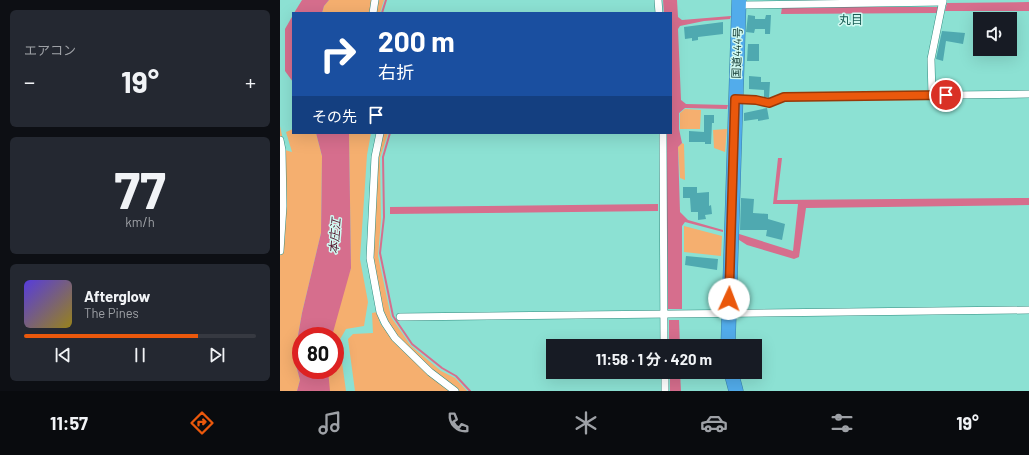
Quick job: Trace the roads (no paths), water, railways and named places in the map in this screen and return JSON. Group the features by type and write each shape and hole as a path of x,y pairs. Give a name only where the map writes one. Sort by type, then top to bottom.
{"highway":[{"name":"国道444号","path":"728,339 739,2"},
{"path":"733,379 736,391"}],"street":[{"path":"373,12 375,0"},
{"path":"658,0 659,12"},
{"path":"739,2 943,1 931,59 932,95"},
{"path":"735,99 756,100 769,103 784,97 1029,94"},
{"path":"380,134 375,157 370,258 380,312 384,323 395,338 430,372 455,391"},
{"path":"663,134 664,339"},
{"path":"280,140 282,150 283,206 280,251"},
{"path":"400,317 1029,310"},
{"path":"664,379 665,391"}],"water":[{"path":"302,0 329,0 324,6 322,12 295,12"},
{"path":"663,0 677,0 678,17 682,20 731,16 730,19 704,21 680,26 678,29 681,100 686,104 728,105 727,109 685,108 679,113 679,129 682,143 678,147 680,212 688,220 723,230 723,232 685,222 682,226 682,309 668,309 666,134 672,134 672,12 664,12"},
{"path":"1029,2 1029,11 945,11 947,3"},
{"path":"782,7 939,7 938,13 781,14"},
{"path":"292,17 292,81 285,71 285,29"},
{"name":"本庄江","path":"316,134 349,134 351,268 335,327 300,327 321,233 322,156"},
{"path":"778,158 782,158 777,200 1029,198 1029,205 806,208 799,257 794,259 747,245 736,238 736,233 793,251 798,204 773,204"},
{"path":"658,204 658,211 390,214 390,207"},
{"path":"669,320 679,320 680,339 669,339"},
{"path":"329,379 330,391 297,391 300,380"},
{"path":"670,379 680,379 681,391 670,391"}],"waterway":[{"path":"382,12 386,0"},
{"path":"390,134 383,157 384,217 380,253 393,316 412,344 442,368 456,376 470,391"}],"district":[{"name":"丸目","path":"851,20"}]}
